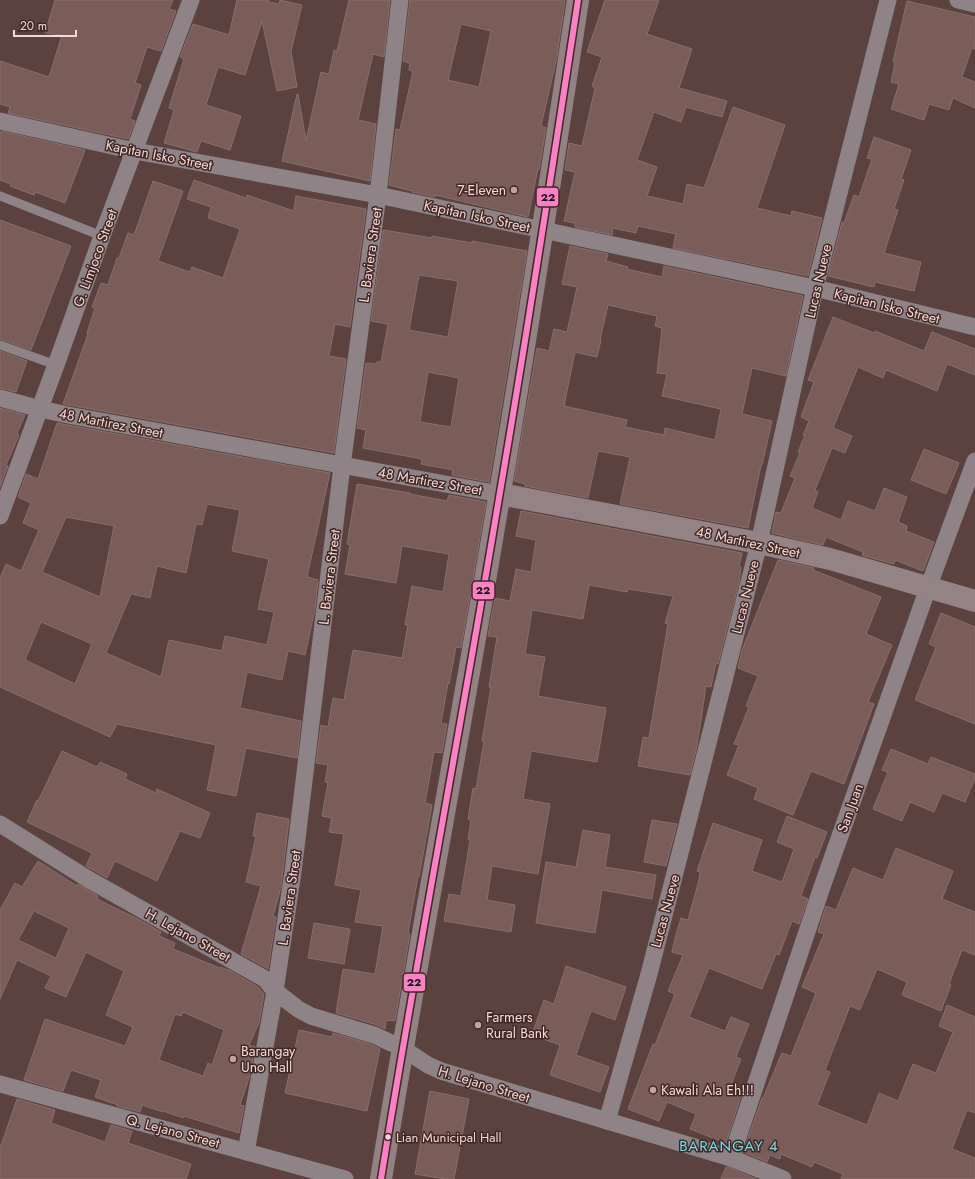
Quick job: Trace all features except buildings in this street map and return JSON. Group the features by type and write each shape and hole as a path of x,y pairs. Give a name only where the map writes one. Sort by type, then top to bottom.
{"main road":[{"path":"381,1179 402,1048 500,494 543,230 578,0"}],"street":[{"name":"G. Limjoco Street","path":"0,516 102,236 191,0"},
{"name":"L. Baviera Street","path":"246,1152 275,991 293,872 342,466 378,195 400,0"},
{"name":"Lucas Nueve","path":"607,1121 676,872 759,543 815,288 888,0"},
{"path":"958,0 975,4"},
{"name":"Kapitan Isko Street","path":"0,121 135,151 378,195 815,288 975,327"},
{"name":"48 Martirez Street","path":"0,398 40,409 759,543 830,559 975,601"},
{"name":"San Juan","path":"731,1158 823,884 928,588 975,461"},
{"name":"H. Lejano Street","path":"0,824 88,879 265,979 275,991 298,1009 311,1016 374,1035 402,1048 440,1072 731,1158 783,1179"},
{"name":"Q. Lejano Street","path":"0,1084 345,1179"}],"lane":[{"path":"0,196 102,236"},
{"path":"0,345 56,365"}],"transit line":[{"name":"22","path":"381,1179 510,431 578,0"}],"place":[{"name":"7-Eleven","path":"514,190"},
{"name":"Farmers Rural Bank","path":"478,1025"},
{"name":"Barangay Uno Hall","path":"233,1059"},
{"name":"Kawali Ala Eh!!!","path":"653,1090"},
{"name":"Lian Municipal Hall","path":"388,1137"}],"district":[{"name":"BARANGAY 4","path":"729,1146"}]}
